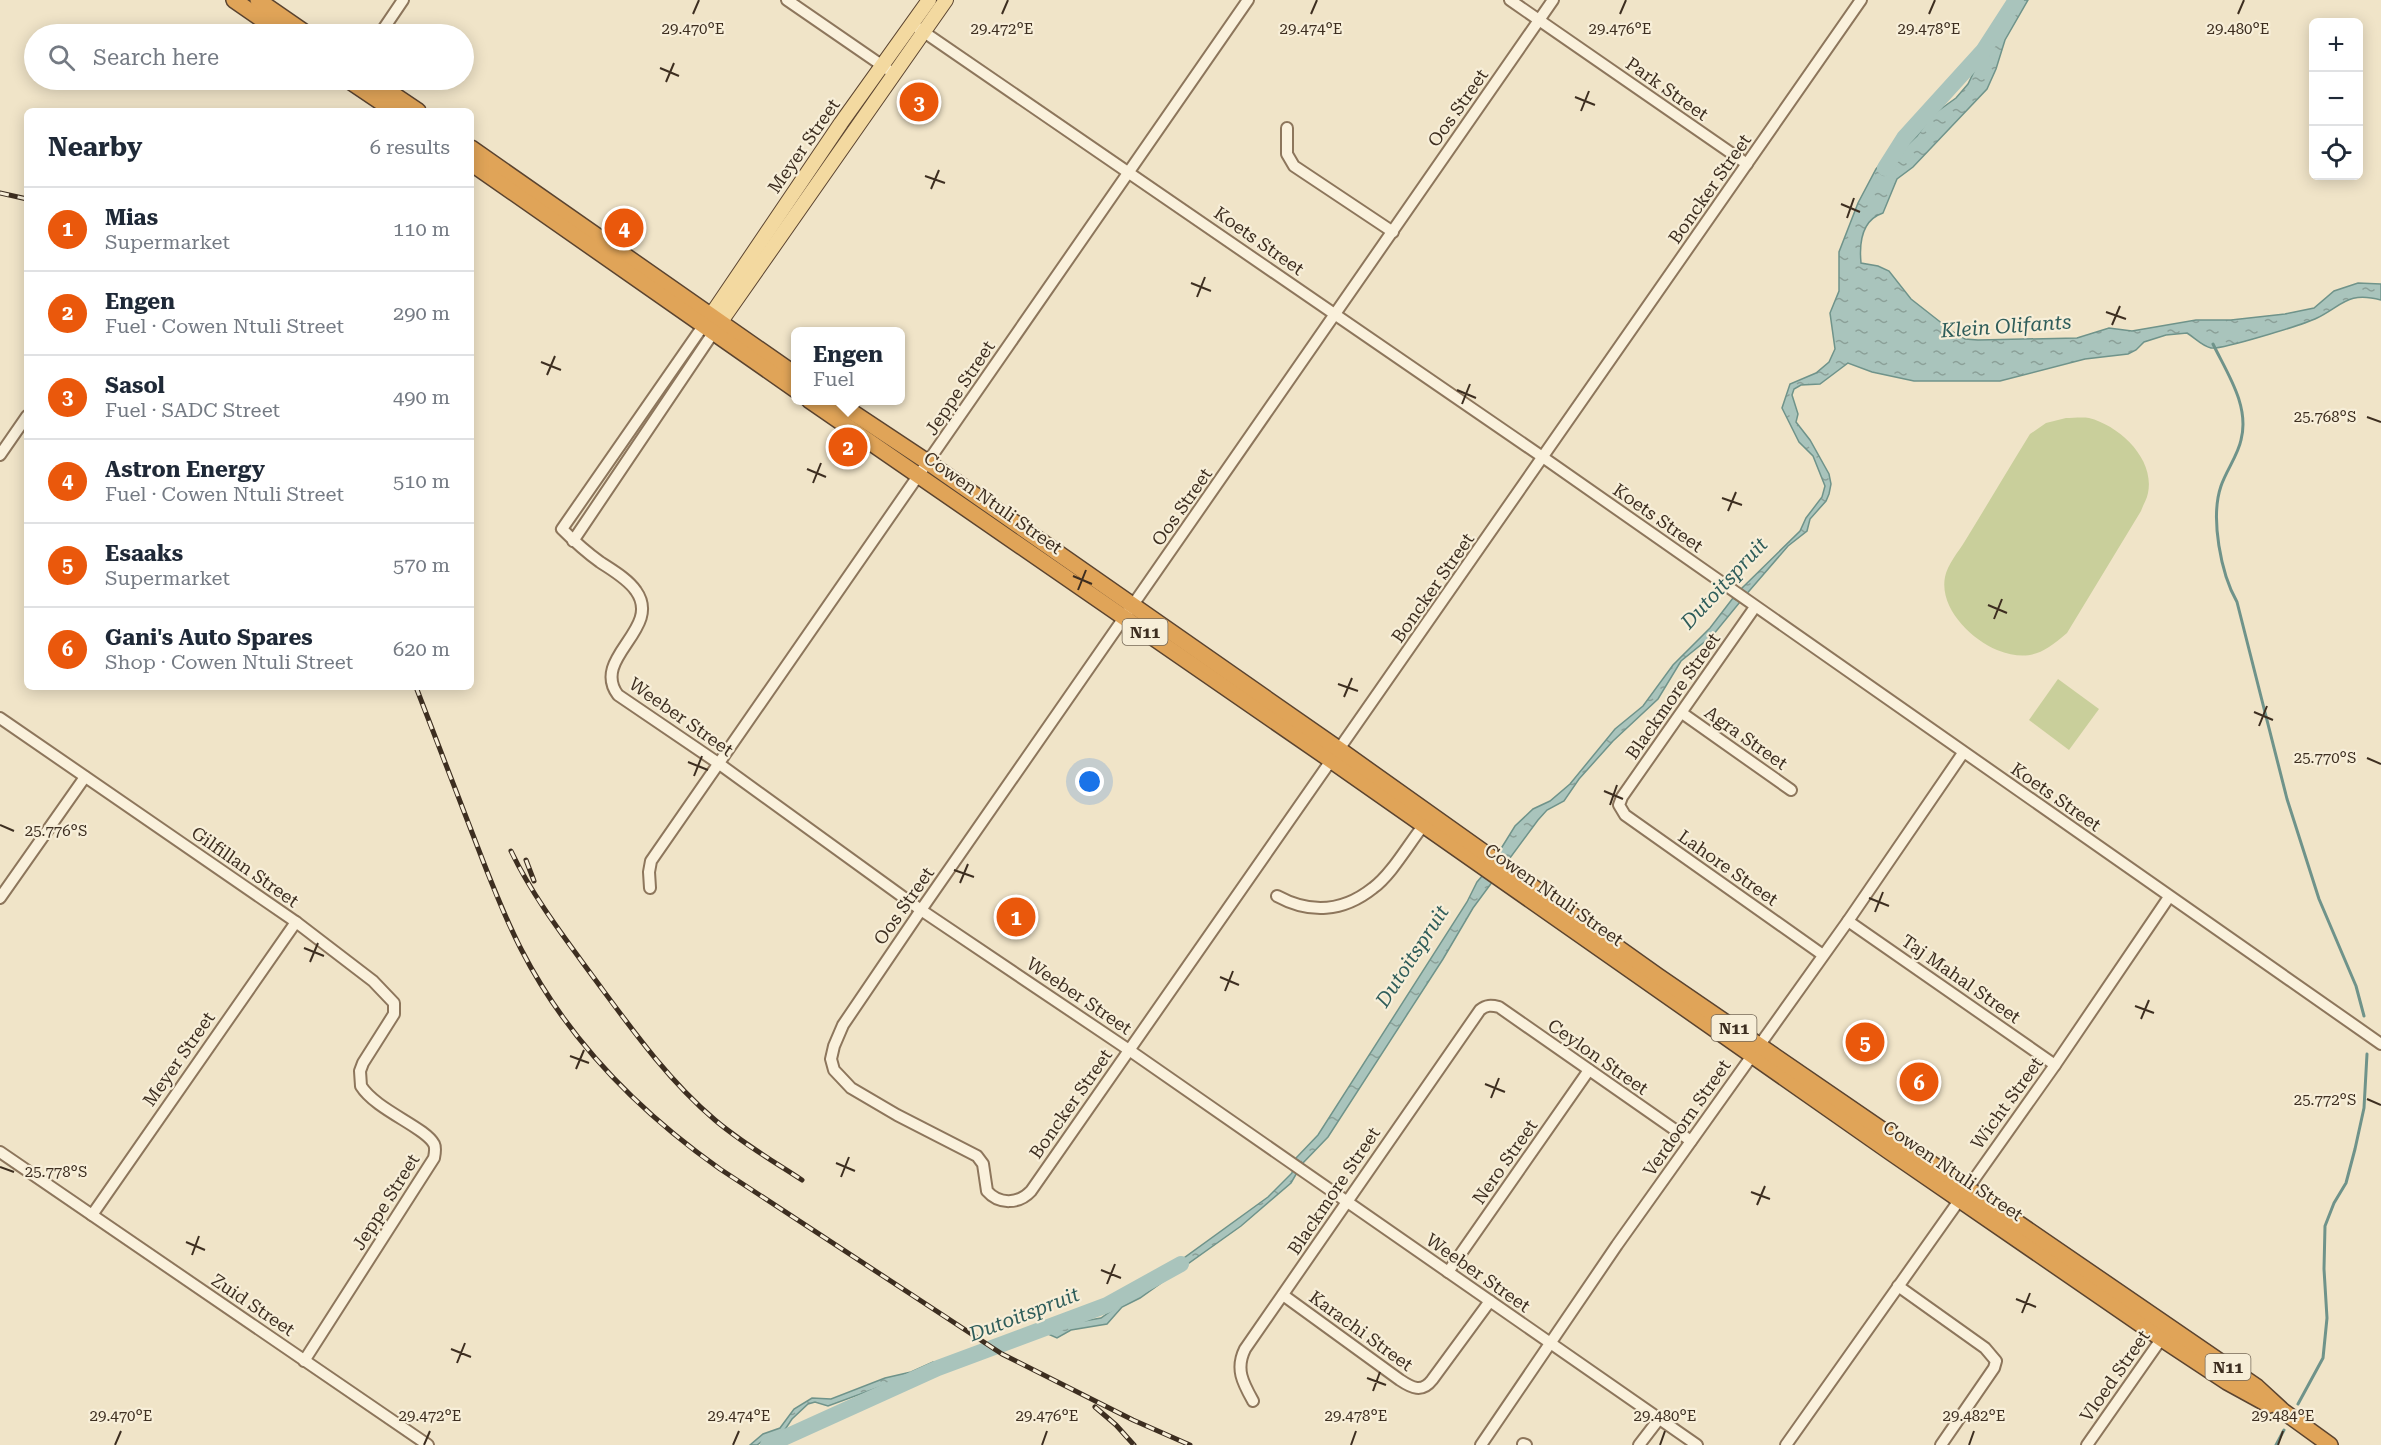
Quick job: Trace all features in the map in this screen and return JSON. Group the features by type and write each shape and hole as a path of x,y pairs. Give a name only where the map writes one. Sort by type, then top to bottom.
{"highway":[{"path":"234,0 269,24"},
{"path":"258,0 293,24"},
{"path":"364,90 390,108"},
{"path":"387,90 414,108"},
{"path":"474,150 712,324 791,387"},
{"path":"474,165 712,324 791,373"},
{"name":"Cowen Ntuli Street","path":"817,405 924,469"},
{"name":"Cowen Ntuli Street","path":"841,405 924,469 1755,1051 2166,1332 2243,1391 2283,1411 2330,1445"},
{"name":"Cowen Ntuli Street","path":"1336,756 1423,826 1482,859"}],"main road":[{"name":"Meyer Street","path":"712,324 918,28 929,0"},
{"path":"918,28 946,0"}],"street":[{"path":"387,24 403,0"},
{"path":"787,0 888,70"},
{"name":"Jeppe Street","path":"650,888 651,861 1248,0"},
{"name":"Park Street","path":"1510,0 1747,164"},
{"name":"Oos Street","path":"1029,1194 1021,1199 1008,1202 992,1196 986,1187 984,1164 977,1156 861,1095 843,1081 834,1070 831,1059 838,1034 921,910 1553,0"},
{"name":"Boncker Street","path":"1029,1194 1862,0"},
{"name":"Koets Street","path":"918,28 1544,458 2381,1044"},
{"path":"1287,128 1287,154 1294,166 1393,232"},
{"name":"Meyer Street","path":"562,529 712,324"},
{"name":"Meyer Street","path":"573,541 712,324"},
{"path":"0,454 24,420"},
{"name":"Weeber Street","path":"562,529 573,541 632,585 642,601 640,622 614,663 610,681 613,688 626,701 718,763 921,910 1130,1050 1305,1174 1490,1300 1550,1345 1697,1445"},
{"name":"Blackmore Street","path":"1619,805 1622,797 1682,712 1751,604"},
{"name":"Agra Street","path":"1682,712 1791,790"},
{"name":"Gilfillan Street","path":"0,718 296,922 373,981 394,1003 394,1014 363,1063 359,1079"},
{"name":"Verdoorn Street","path":"1481,1445 1617,1245 1848,921 1963,753"},
{"path":"0,898 85,777"},
{"name":"Lahore Street","path":"1619,805 1624,815 1823,955"},
{"path":"1277,896 1288,902 1319,910 1342,904 1365,894 1375,888 1423,826"},
{"name":"Wicht Street","path":"1786,1445 2055,1065 2169,897"},
{"name":"Taj Mahal Street","path":"1848,921 2055,1065"},
{"name":"Meyer Street","path":"92,1215 296,922"},
{"name":"Ceylon Street","path":"1484,1007 1491,1005 1499,1007 1691,1141"},
{"name":"Blackmore Street","path":"1253,1401 1240,1373 1242,1356 1251,1339 1479,1010 1484,1007"},
{"name":"Nero Street","path":"1448,1272 1589,1070"},
{"name":"Jeppe Street","path":"304,1361 434,1158 435,1150 430,1139 365,1093 359,1079"},
{"name":"Zuid Street","path":"0,1152 428,1445"},
{"path":"1898,1286 1985,1348 1996,1361 1994,1368 1941,1445"},
{"name":"Karachi Street","path":"1283,1294 1400,1380 1417,1389 1422,1389 1432,1380 1490,1300"},
{"name":"Vloed Street","path":"2087,1445 2166,1332"},
{"path":"1639,1445 1659,1419"}],"green space":[{"path":"2066,418 2089,418 2101,422 2123,436 2141,456 2146,468 2149,480 2147,495 2141,511 2067,633 2035,654 2008,654 1987,645 1959,621 1952,611 1944,589 1946,572 2030,434 2046,423"},
{"path":"2058,679 2099,709 2069,750 2029,720"}],"water":[{"path":"2011,0 2028,0 2005,40 1987,89 1913,167 1897,179 1883,213 1870,221 1863,233 1861,263 1889,271 1911,299 1953,332 1965,339 1978,340 2077,338 2109,328 2132,331 2196,320 2231,320 2285,314 2314,308 2334,291 2358,283 2381,284 2381,300 2353,298 2309,321 2218,348 2202,344 2187,333 2166,335 2144,342 2128,354 2085,359 2000,381 1914,381 1872,372 1848,363 1820,384 1801,385 1794,389 1792,395 1798,414 1796,422 1810,440 1829,474 1831,484 1829,494 1826,501 1810,519 1807,531 1788,546 1744,597 1738,592 1800,531 1806,518 1822,497 1825,486 1813,456 1799,442 1782,408 1790,384 1816,373 1829,362 1835,349 1830,313 1839,291 1839,252 1858,203 1876,169 1891,151 1902,150 1917,136 1931,116 1956,98 1968,84 1980,59 1982,46"},
{"path":"1733,598 1740,602 1713,635 1681,661 1658,699 1613,741 1579,779 1564,801 1547,810 1538,820 1473,908 1443,959 1328,1137 1302,1164 1291,1183 1241,1226 1140,1298 1122,1307 1107,1324 1071,1330 1057,1338 1048,1334 1078,1322 1101,1318 1268,1197 1292,1173 1295,1159 1318,1135 1467,902 1477,882 1489,868 1515,826 1533,809 1550,801 1570,784 1615,729 1643,706 1673,665 1710,628"},
{"path":"933,1362 937,1373 885,1385 828,1406 815,1402 808,1404 792,1419 782,1434 757,1445 750,1445 763,1434 780,1428 794,1409 812,1398 831,1399 885,1378 911,1372"}],"waterway":[{"name":"Klein Olifants","path":"1885,168 1904,138 1983,51 2016,0"},
{"path":"2213,344 2236,390 2243,427 2239,446 2223,480 2218,499 2217,529 2222,561 2237,602 2287,799 2319,899 2356,986 2364,1016"},
{"path":"2298,1404 2323,1358 2327,1318 2324,1269 2325,1226 2334,1203 2346,1183 2355,1149 2364,1108 2367,1054"},
{"name":"Dutoitspruit","path":"768,1445 938,1368 1107,1305 1181,1264"},
{"path":"2276,1445 2284,1430"}],"railway":[{"path":"0,193 24,198"},
{"path":"417,690 490,878 521,949 539,982 560,1013 607,1071 633,1098 690,1147 720,1169 1002,1354 1133,1420 1190,1445"},
{"path":"511,851 539,901 560,932 665,1070 681,1088 725,1128 802,1180"},
{"path":"526,860 534,881"},
{"path":"1095,1407 1134,1445"}],"place":[{"name":"Sasol","path":"919,102"},
{"name":"Astron Energy","path":"624,228"},
{"name":"Engen","path":"848,447"},
{"name":"Mias","path":"1016,917"},
{"name":"Esaaks","path":"1865,1042"},
{"name":"Gani's Auto Spares","path":"1919,1082"}]}
